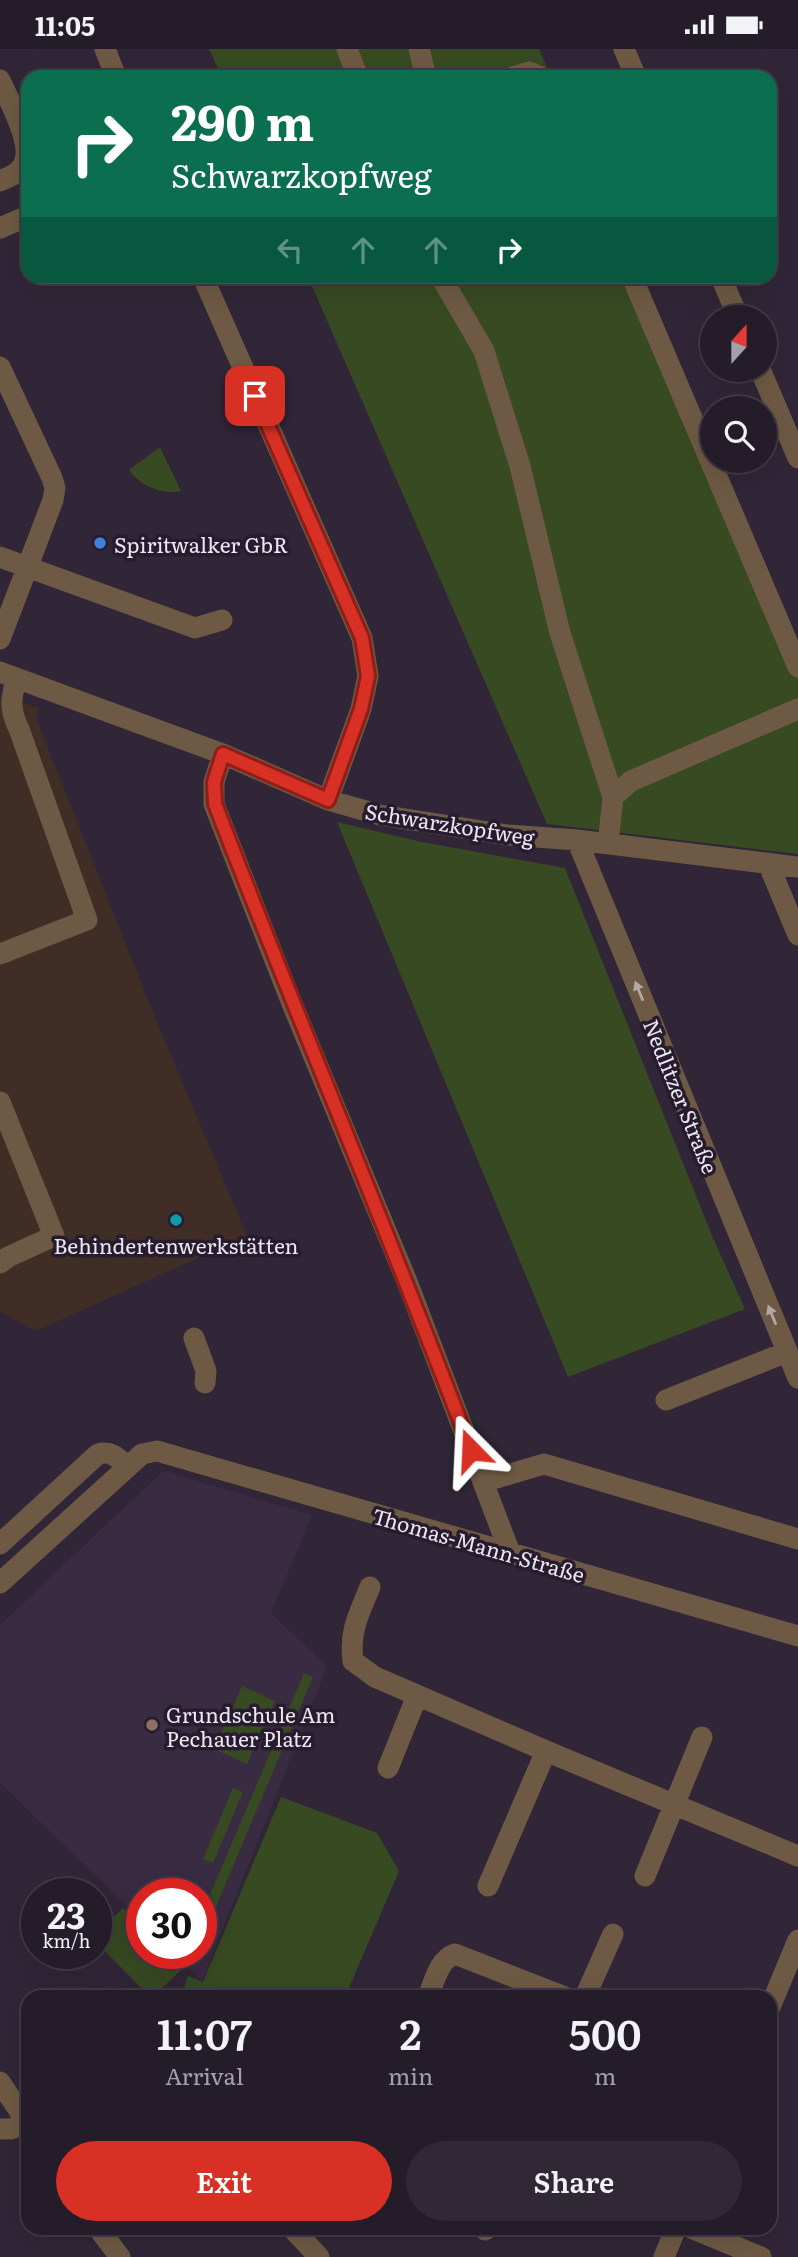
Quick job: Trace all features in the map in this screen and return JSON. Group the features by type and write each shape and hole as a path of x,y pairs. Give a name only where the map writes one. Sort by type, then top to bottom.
{"street":[{"path":"105,49 114,70"},
{"path":"346,49 355,70"},
{"path":"419,49 424,70"},
{"path":"624,49 633,70"},
{"path":"0,80 21,129"},
{"path":"0,181 13,175 21,167"},
{"path":"0,228 21,219"},
{"path":"206,284 362,638 368,676 361,709 328,800"},
{"path":"445,284 484,351 520,465 560,633 613,797 608,844"},
{"path":"635,284 798,667"},
{"path":"724,284 733,305"},
{"path":"0,367 55,488 53,500 0,639"},
{"path":"766,382 798,458"},
{"path":"0,557 195,628 222,620"},
{"path":"0,954 87,920 12,713 8,675"},
{"name":"Schwarzkopfweg","path":"8,675 223,754 328,800 380,815 508,835 577,840 798,867"},
{"path":"613,797 631,781 798,709"},
{"path":"223,754 214,782 215,804 291,1001 408,1284 510,1553"},
{"name":"Nedlitzer Straße","path":"577,840 798,1378"},
{"path":"768,863 798,935"},
{"path":"0,1103 54,1236 0,1263"},
{"path":"194,1338 206,1371 205,1383"},
{"path":"666,1400 787,1352"},
{"name":"Thomas-Mann-Straße","path":"128,1467 142,1454 161,1452 798,1636"},
{"path":"0,1544 95,1456 110,1453 128,1467 0,1583"},
{"path":"483,1482 544,1464 798,1539"},
{"path":"370,1587 350,1642 353,1661 374,1677 798,1856"},
{"path":"388,1769 417,1696"},
{"path":"645,1876 702,1737"},
{"path":"488,1886 545,1751"},
{"path":"588,1990 613,1934"},
{"path":"777,1990 798,1940"},
{"path":"431,1990 445,1960 456,1954 547,1990"},
{"path":"0,2083 21,2114"},
{"path":"0,2129 21,2125"},
{"path":"103,2235 120,2257"},
{"path":"299,2235 319,2257"},
{"path":"664,2257 673,2235"},
{"path":"708,2235 761,2257"}],"shaded area":[{"path":"0,694 39,708 36,718 159,1027 247,1236 36,1331 0,1312"},
{"name":"Grundschule Am Pechauer Platz","path":"163,1471 312,1515 271,1613 327,1667 217,1943 217,1878 126,1878 126,1905 112,1892 112,1878 98,1878 0,1783 0,1625"},
{"name":"Grundschule Am Pechauer Platz","path":"190,1969 207,1969 202,1981"}],"green space":[{"path":"209,49 539,49 548,70 219,70"},
{"path":"311,284 639,284 700,426 700,473 720,473 798,655 798,854 547,824"},
{"path":"160,447 181,491 166,492 152,488 139,481 129,470"},
{"path":"337,822 422,842 565,868 713,1238 745,1309 568,1377"},
{"path":"304,1673 313,1677 217,1904 217,1878"},
{"path":"242,1686 275,1701 247,1764 214,1749"},
{"path":"233,1788 243,1792 213,1863 203,1859"},
{"path":"281,1797 377,1833 399,1871 348,1990 183,1990 188,1976 203,1982 208,1969 217,1969 217,1949"},
{"path":"123,1908 126,1911 126,1969 182,1969 160,1990 143,1990 112,1958 112,1919"}],"place":[{"name":"Spiritwalker GbR","path":"100,543"},
{"name":"Behindertenwerkstätten","path":"176,1220"},
{"name":"Grundschule Am Pechauer Platz","path":"152,1725"}],"route":[{"path":"255,396 362,638 368,676 361,709 328,800 223,754 215,776 213,797 291,1001 408,1284 471,1450"}]}
